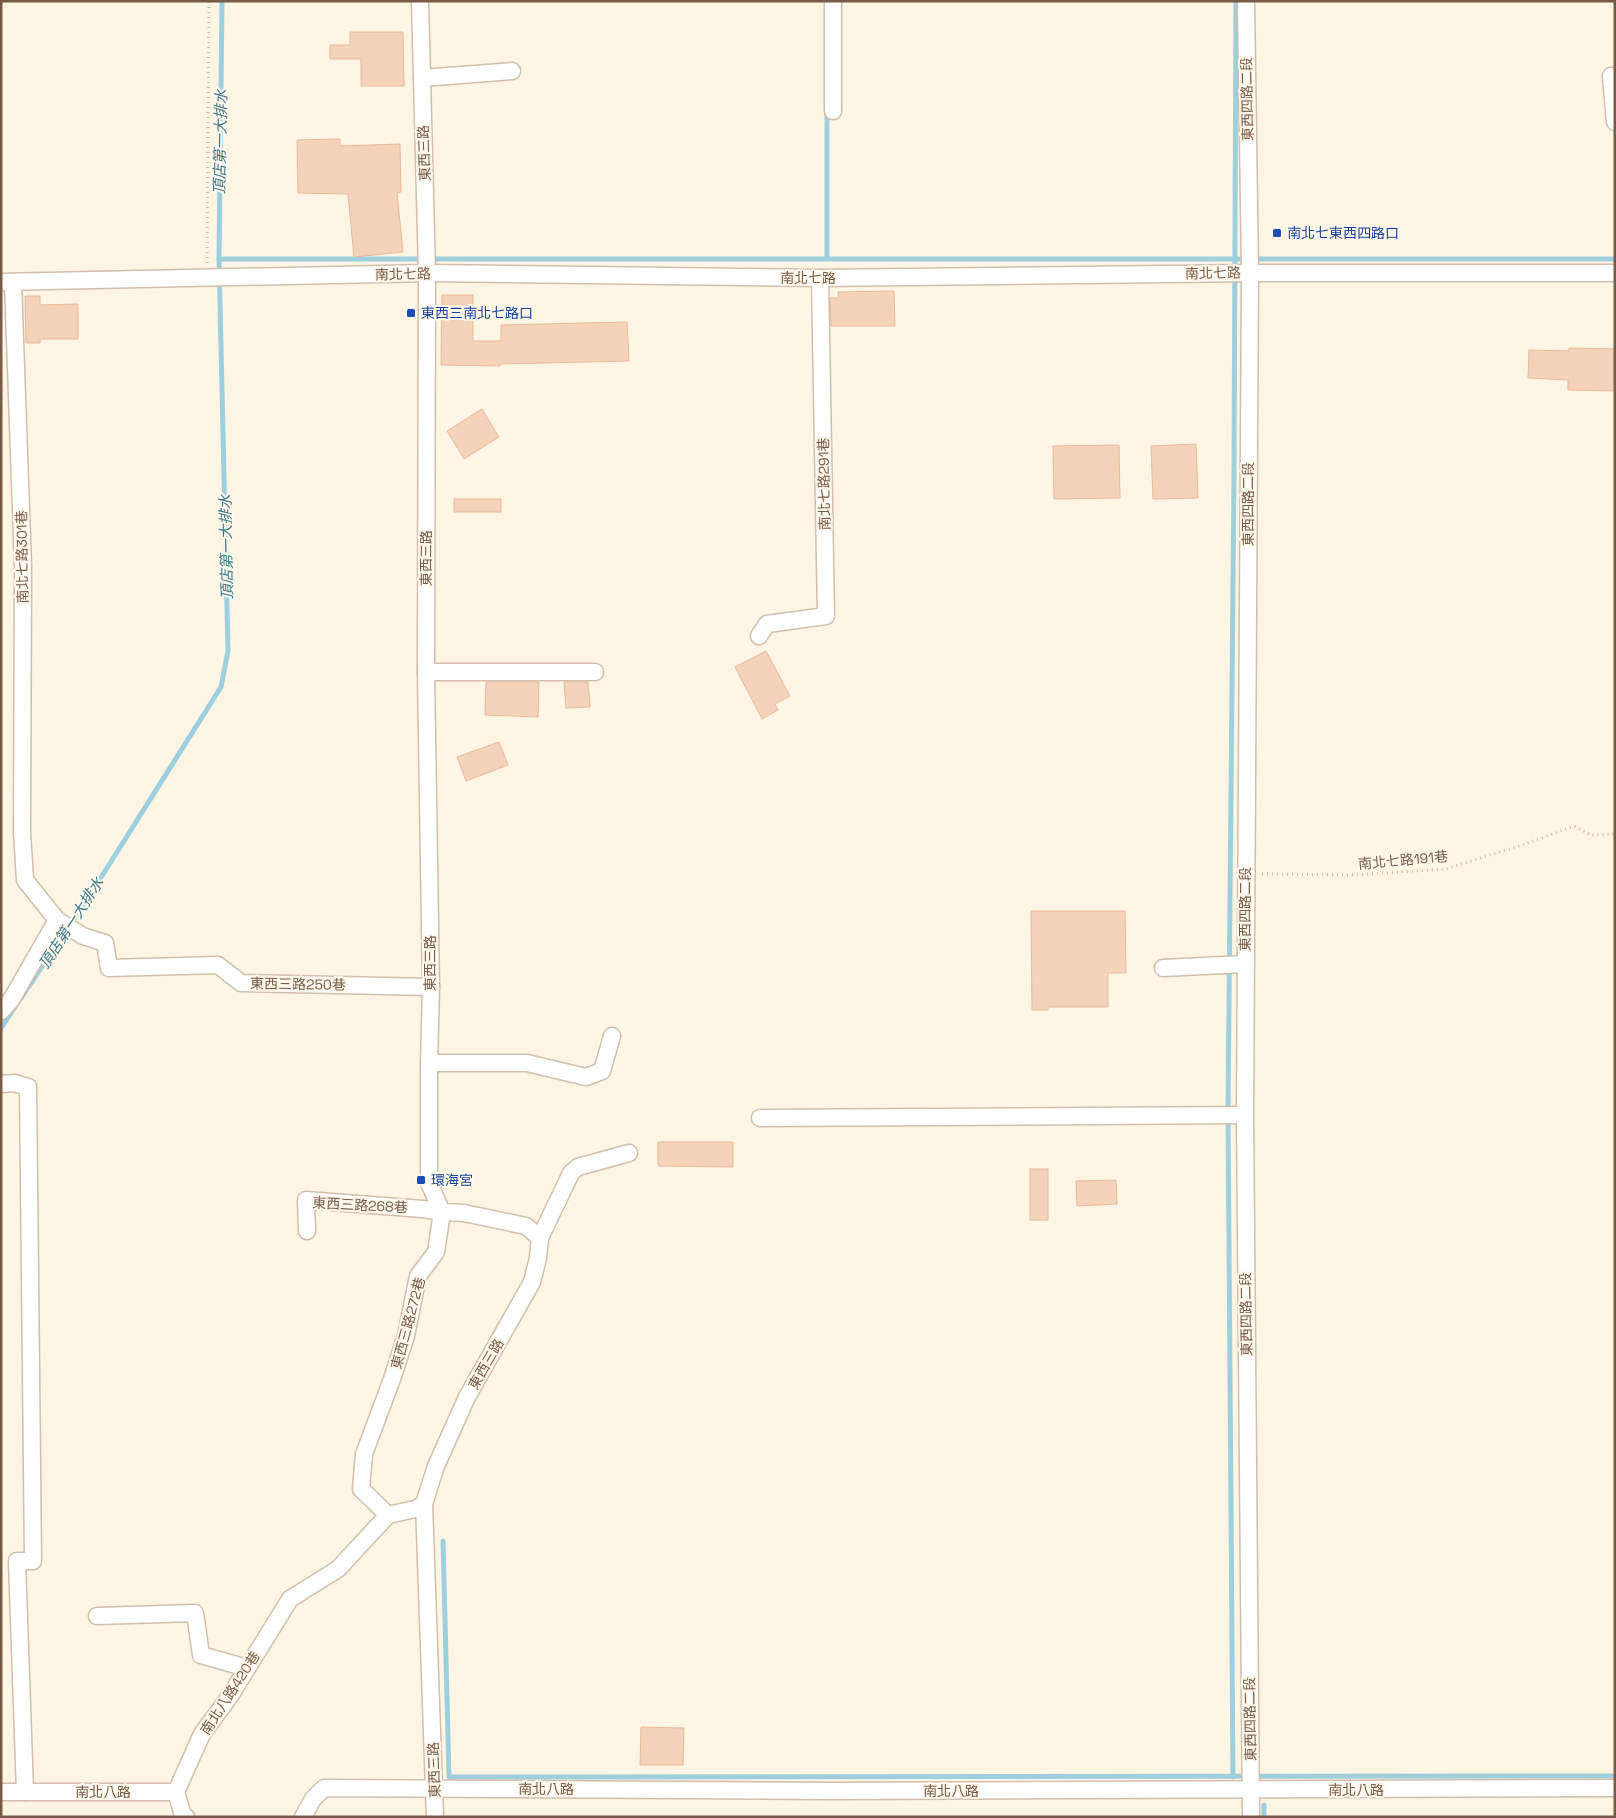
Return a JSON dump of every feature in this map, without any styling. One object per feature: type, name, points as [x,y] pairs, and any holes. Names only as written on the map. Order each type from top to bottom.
[{"type":"street","name":"東西三路","points":[[420,1],[428,273],[426,672],[430,987],[428,1063],[429,1183],[442,1212]]},
{"type":"street","points":[[833,1],[833,111]]},
{"type":"street","name":"東西四路二段","points":[[1246,1],[1250,273],[1245,1115],[1251,1817]]},
{"type":"street","points":[[422,78],[512,71]]},
{"type":"street","points":[[1611,76],[1615,122]]},
{"type":"street","name":"南北七路","points":[[7,282],[428,273],[820,278],[1250,273],[1615,273]]},
{"type":"street","name":"南北七路291巷","points":[[759,636],[767,624],[826,616],[820,278]]},
{"type":"street","name":"南北七路301巷","points":[[7,282],[23,567],[22,832]]},
{"type":"street","points":[[426,672],[595,672]]},
{"type":"street","name":"東西三路250巷","points":[[22,832],[25,880],[57,920],[83,936],[105,944],[109,968],[218,965],[241,983],[430,987]]},
{"type":"street","points":[[1,1011],[11,1000],[57,920]]},
{"type":"street","points":[[1163,968],[1245,964]]},
{"type":"street","points":[[428,1063],[527,1063],[586,1077],[602,1071],[612,1036]]},
{"type":"street","points":[[1,1084],[28,1087],[33,1561],[18,1561],[25,1792]]},
{"type":"street","points":[[760,1118],[1245,1115]]},
{"type":"street","name":"東西三路","points":[[435,1817],[424,1504],[436,1466],[467,1397],[532,1282],[538,1258],[540,1238],[571,1173],[578,1167],[629,1153]]},
{"type":"street","name":"東西三路268巷","points":[[307,1231],[306,1200],[442,1212]]},
{"type":"street","points":[[442,1212],[464,1213],[526,1226],[540,1238]]},
{"type":"street","name":"東西三路272巷","points":[[388,1515],[361,1489],[364,1454],[406,1336],[418,1276],[436,1252],[442,1212]]},
{"type":"street","points":[[388,1515],[415,1509],[424,1504]]},
{"type":"street","name":"南北八路420巷","points":[[176,1792],[202,1734],[230,1696],[290,1598],[338,1569],[388,1515]]},
{"type":"street","points":[[97,1616],[195,1613],[201,1655],[247,1668]]},
{"type":"street","name":"南北八路","points":[[303,1817],[313,1799],[324,1788],[1251,1790],[1615,1788]]},
{"type":"street","name":"南北八路","points":[[1,1792],[176,1792]]},
{"type":"street","points":[[176,1792],[183,1815],[186,1817]]},
{"type":"path","points":[[206,278],[209,1]]},
{"type":"path","name":"南北七路191巷","points":[[1245,874],[1353,875],[1446,869],[1574,826],[1591,835],[1615,834]]},
{"type":"building","points":[[350,32],[403,32],[404,86],[361,86],[361,59],[330,59],[330,45],[350,45]]},
{"type":"building","points":[[340,139],[340,146],[400,144],[401,192],[397,193],[403,252],[354,257],[348,194],[298,193],[297,140]]},
{"type":"building","points":[[894,291],[895,326],[831,326],[830,298],[839,298],[838,292]]},
{"type":"building","points":[[442,295],[473,295],[473,341],[501,341],[501,325],[627,322],[629,361],[500,364],[500,366],[441,365]]},
{"type":"building","points":[[25,296],[40,296],[40,305],[78,304],[78,339],[40,339],[40,343],[26,343]]},
{"type":"building","points":[[1569,348],[1615,349],[1615,391],[1568,390],[1568,380],[1528,378],[1529,350],[1569,351]]},
{"type":"building","points":[[482,409],[499,437],[464,459],[447,431]]},
{"type":"building","points":[[1196,444],[1198,498],[1153,499],[1151,446]]},
{"type":"building","points":[[1119,445],[1120,498],[1054,499],[1053,446]]},
{"type":"building","points":[[454,499],[501,499],[501,512],[454,512]]},
{"type":"building","points":[[766,651],[790,696],[775,704],[778,710],[762,719],[735,667]]},
{"type":"building","points":[[486,682],[539,682],[538,717],[485,715]]},
{"type":"building","points":[[564,682],[588,682],[590,707],[566,708]]},
{"type":"building","points":[[499,742],[508,765],[466,781],[457,757]]},
{"type":"building","points":[[1031,911],[1125,911],[1126,973],[1108,973],[1108,1007],[1048,1007],[1048,1010],[1032,1010]]},
{"type":"building","points":[[658,1142],[733,1142],[733,1167],[658,1166]]},
{"type":"building","points":[[1030,1169],[1048,1169],[1048,1220],[1030,1220]]},
{"type":"building","points":[[1116,1180],[1117,1204],[1077,1206],[1076,1181]]},
{"type":"building","points":[[641,1727],[684,1728],[683,1765],[640,1765]]},
{"type":"waterway","name":"頂店第一大排水","points":[[1,1028],[95,887],[221,687],[228,651],[219,259],[222,1]]},
{"type":"waterway","points":[[1233,1777],[1228,1111],[1236,1]]},
{"type":"waterway","points":[[827,109],[827,258]]},
{"type":"waterway","points":[[219,259],[1615,259]]},
{"type":"waterway","points":[[443,1541],[449,1777],[1615,1776]]},
{"type":"waterway","points":[[1264,1805],[1264,1817]]},
{"type":"place","name":"南北七東西四路口","points":[[1277,233]]},
{"type":"place","name":"東西三南北七路口","points":[[411,313]]},
{"type":"place","name":"環海宮","points":[[421,1180]]}]
